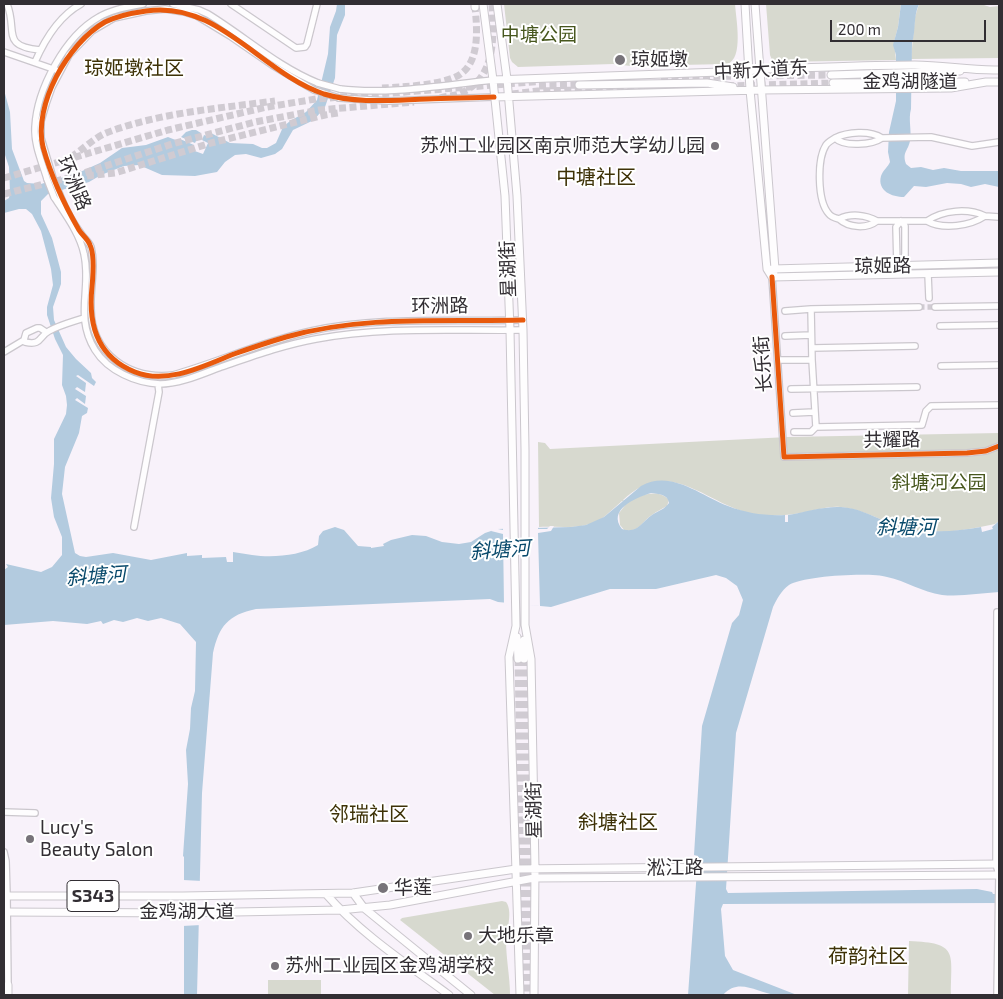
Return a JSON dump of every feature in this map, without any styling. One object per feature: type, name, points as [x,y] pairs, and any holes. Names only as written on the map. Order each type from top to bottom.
[{"type":"main road","name":"星湖街","points":[[483,4],[505,196],[510,321],[515,604],[521,659],[525,605],[523,320],[517,196],[509,97],[494,4]]},
{"type":"main road","name":"长乐街","points":[[745,4],[750,90],[767,269],[772,277]]},
{"type":"main road","name":"长乐街","points":[[755,4],[775,269],[772,277]]},
{"type":"main road","name":"中新大道东","points":[[493,80],[749,72],[759,69],[915,65],[999,70]]},
{"type":"main road","name":"金鸡湖隧道","points":[[832,75],[981,70]]},
{"type":"main road","name":"中新大道东","points":[[494,97],[750,90],[951,88],[986,82],[999,82]]},
{"type":"main road","name":"金鸡湖隧道","points":[[833,83],[986,82]]},
{"type":"main road","points":[[579,85],[706,83],[750,90]]},
{"type":"main road","name":"琼姬路","points":[[767,269],[999,264]]},
{"type":"main road","name":"琼姬路","points":[[772,277],[999,272]]},
{"type":"main road","name":"星湖街","points":[[524,625],[531,659],[535,869],[534,995]]},
{"type":"main road","name":"星湖街","points":[[516,626],[509,657],[520,995]]},
{"type":"main road","name":"淞江路","points":[[353,893],[516,869],[998,864]]},
{"type":"main road","name":"淞江路","points":[[364,908],[534,878],[999,875]]},
{"type":"main road","points":[[353,893],[364,908],[471,995]]},
{"type":"main road","name":"金鸡湖大道","points":[[6,896],[200,896],[353,893]]},
{"type":"main road","points":[[326,894],[364,932],[449,995]]},
{"type":"main road","name":"金鸡湖大道","points":[[6,912],[201,913],[364,908]]},
{"type":"main road","points":[[8,984],[8,995]]},
{"type":"street","points":[[7,4],[13,40],[19,46],[40,50]]},
{"type":"street","points":[[35,62],[44,41],[54,28],[75,7],[82,4]]},
{"type":"street","name":"环洲路","points":[[143,4],[112,11],[97,18],[79,33],[64,50],[46,84],[35,128],[37,149],[57,196],[79,235],[84,253],[86,276],[83,307],[84,318],[88,335],[95,350],[104,361],[119,373],[132,379],[158,384],[196,376],[291,344],[341,335],[391,330],[523,330]]},
{"type":"street","points":[[173,4],[208,14],[305,78],[340,89],[358,92],[493,80]]},
{"type":"street","points":[[232,4],[296,48],[301,49],[307,44],[317,4]]},
{"type":"street","name":"环洲路","points":[[50,179],[42,138],[41,121],[52,87],[69,55],[84,37],[103,23],[114,18],[146,11],[165,9],[184,12],[204,20],[314,90],[339,98],[388,101],[494,97]]},
{"type":"street","points":[[7,53],[60,72]]},
{"type":"street","points":[[877,221],[860,226],[847,224],[832,217],[826,210],[821,189],[820,172],[826,145],[835,138],[854,133],[884,137],[931,137],[972,146],[999,142]]},
{"type":"street","points":[[835,138],[842,142],[856,143],[875,142],[884,137]]},
{"type":"street","points":[[927,221],[940,215],[959,212],[978,212],[985,216],[999,217]]},
{"type":"street","points":[[839,220],[844,217],[858,215],[877,221],[927,221],[940,225],[960,225],[979,220],[985,216]]},
{"type":"street","points":[[901,221],[904,226],[905,266]]},
{"type":"street","points":[[897,266],[896,226],[901,221]]},
{"type":"street","name":"环洲路","points":[[79,235],[90,244],[94,274],[90,309],[93,327],[100,344],[108,355],[119,364],[143,375],[173,375],[289,336],[338,326],[385,322],[523,320]]},
{"type":"street","points":[[928,274],[929,298]]},
{"type":"street","name":"长乐街","points":[[772,277],[784,457]]},
{"type":"street","points":[[935,307],[999,306]]},
{"type":"street","points":[[785,311],[919,307]]},
{"type":"street","points":[[811,309],[816,427]]},
{"type":"street","points":[[24,340],[25,342],[33,343],[42,339],[47,332],[84,318]]},
{"type":"street","points":[[940,326],[999,325]]},
{"type":"street","points":[[4,352],[24,340],[26,333],[37,328],[47,332]]},
{"type":"street","points":[[785,336],[811,335]]},
{"type":"street","points":[[812,348],[915,346]]},
{"type":"street","points":[[778,360],[812,360]]},
{"type":"street","points":[[941,366],[999,365]]},
{"type":"street","points":[[134,527],[159,392],[158,384]]},
{"type":"street","points":[[792,389],[917,387]]},
{"type":"street","points":[[794,432],[813,431],[816,427],[922,425],[926,411],[934,406],[999,406]]},
{"type":"street","points":[[793,413],[814,412]]},
{"type":"street","name":"共耀路","points":[[784,457],[967,453],[986,451],[999,446]]},
{"type":"street","points":[[997,612],[999,875],[997,995]]},
{"type":"street","points":[[4,814],[35,813]]},
{"type":"street","points":[[4,852],[6,860],[8,984]]},
{"type":"green space","name":"中塘公园","points":[[504,4],[735,4],[738,38],[736,55],[727,64],[631,66],[613,64],[518,67],[510,58]]},
{"type":"green space","points":[[766,4],[901,4],[894,42],[896,60],[776,62],[772,60],[770,55]]},
{"type":"green space","points":[[919,4],[981,4],[990,7],[999,6],[999,58],[911,59],[915,17]]},
{"type":"green space","name":"斜塘河公园","points":[[999,433],[999,521],[995,524],[950,531],[928,532],[905,528],[857,510],[840,507],[785,515],[756,514],[738,510],[686,486],[664,481],[652,482],[642,486],[623,500],[627,503],[643,495],[659,494],[669,500],[667,506],[630,531],[625,531],[620,525],[619,513],[626,504],[622,501],[604,517],[589,524],[573,527],[539,527],[538,442],[545,443],[550,449],[788,437]]},
{"type":"green space","points":[[502,901],[506,902],[509,910],[506,940],[510,995],[495,995],[400,920],[402,918]]},
{"type":"green space","points":[[909,941],[937,944],[949,953],[951,960],[951,995],[908,995]]},
{"type":"green space","points":[[268,980],[321,980],[321,995],[268,995]]},
{"type":"water","name":"斜塘河","points":[[337,4],[345,4],[345,15],[337,35],[335,78],[325,107],[314,120],[293,130],[282,149],[275,154],[261,158],[246,154],[235,155],[225,162],[217,172],[195,176],[162,175],[139,165],[124,166],[89,182],[48,194],[41,201],[41,214],[52,238],[61,272],[61,284],[53,307],[54,320],[66,347],[91,373],[92,378],[96,382],[94,386],[78,375],[76,376],[86,383],[85,392],[77,387],[75,389],[86,396],[85,404],[77,398],[75,400],[88,408],[87,413],[82,416],[79,433],[65,467],[62,494],[75,553],[86,557],[113,553],[151,560],[187,553],[187,556],[202,555],[202,558],[226,557],[227,562],[233,562],[233,552],[268,556],[303,552],[318,545],[319,536],[323,531],[335,527],[344,530],[358,546],[371,548],[384,546],[383,544],[391,540],[412,535],[426,536],[442,542],[459,544],[471,542],[485,533],[497,529],[586,525],[604,517],[641,486],[663,481],[675,482],[686,486],[718,502],[742,511],[785,515],[785,522],[788,522],[788,515],[835,507],[853,509],[897,525],[921,530],[945,531],[981,527],[982,532],[993,529],[992,527],[999,521],[999,592],[942,595],[894,579],[866,575],[808,579],[789,585],[781,592],[773,607],[736,733],[726,889],[728,893],[977,889],[999,894],[999,903],[723,904],[721,909],[725,956],[733,970],[797,995],[776,995],[748,988],[735,987],[723,995],[688,995],[698,856],[694,855],[702,726],[732,623],[739,615],[743,600],[737,586],[726,578],[716,575],[656,589],[610,589],[551,607],[498,602],[490,599],[256,609],[238,615],[226,623],[218,636],[213,653],[202,793],[197,995],[184,995],[183,856],[188,784],[186,750],[195,691],[196,642],[180,624],[161,618],[148,621],[137,618],[123,622],[114,620],[103,624],[101,621],[87,624],[53,621],[4,625],[4,570],[8,567],[6,564],[41,572],[52,567],[62,555],[62,537],[54,517],[51,498],[54,439],[66,414],[67,405],[62,385],[63,355],[47,315],[47,307],[53,285],[51,269],[41,231],[32,214],[26,209],[4,213],[4,201],[9,198],[10,192],[9,167],[4,152],[4,90],[10,112],[12,149],[24,181],[27,183],[41,184],[80,172],[100,163],[122,148],[146,145],[168,137],[178,141],[180,139],[194,145],[192,150],[203,154],[208,143],[202,140],[204,135],[207,136],[209,132],[230,143],[253,144],[267,148],[276,143],[283,127],[306,112],[317,100],[328,54],[330,27]],"holes":[[[651,493],[665,496],[669,503],[635,529],[622,529],[618,522],[620,511],[631,502]]]},
{"type":"water","points":[[901,4],[919,4],[912,43],[910,137],[905,154],[906,164],[911,168],[921,167],[933,170],[944,168],[961,171],[999,171],[999,187],[985,184],[971,187],[947,183],[926,187],[914,186],[904,197],[890,194],[881,186],[881,176],[890,162],[888,152],[889,132],[896,101],[896,55],[893,45]]},
{"type":"water","points":[[192,130],[201,133],[195,143],[181,137],[186,132]]},
{"type":"pier","points":[[538,524],[538,529],[547,529],[550,526],[554,526],[551,531],[538,533],[540,606],[504,605],[503,534],[491,531],[493,528],[503,530],[503,526]]},
{"type":"pier","points":[[183,880],[202,881],[201,925],[182,926]]},
{"type":"tunnel","points":[[440,98],[459,94],[471,87],[486,68],[492,44],[492,5]]},
{"type":"tunnel","points":[[382,88],[436,83],[462,73],[468,67],[475,51],[477,33],[475,7]]},
{"type":"tunnel","points":[[661,77],[831,75]]},
{"type":"tunnel","points":[[4,178],[168,130],[267,107],[316,99],[545,81]]},
{"type":"tunnel","points":[[727,86],[833,83]]},
{"type":"tunnel","points":[[539,86],[579,85]]},
{"type":"tunnel","points":[[512,94],[538,91],[709,86]]},
{"type":"tunnel","points":[[71,157],[102,135],[126,126],[189,112],[275,101]]},
{"type":"tunnel","points":[[4,194],[72,177],[172,144],[255,122],[319,110],[414,102]]},
{"type":"tunnel","points":[[87,176],[115,173],[211,143],[338,113]]},
{"type":"tunnel","points":[[919,307],[935,307]]},
{"type":"tunnel","points":[[518,659],[524,995]]},
{"type":"tunnel","points":[[524,659],[530,995]]},
{"type":"cycle path","points":[[494,97],[375,101],[349,99],[324,94],[301,84],[238,40],[195,16],[172,11],[146,11],[125,15],[105,22],[78,44],[66,60],[48,95],[41,130],[43,147],[58,190],[73,220],[92,249],[91,301],[94,326],[98,338],[112,358],[122,366],[135,372],[147,375],[172,375],[198,368],[286,337],[344,325],[404,321],[523,320]]},
{"type":"cycle path","points":[[772,277],[784,457],[967,453],[986,451],[999,446]]},
{"type":"place","name":"琼姬墩","points":[[620,60]]},
{"type":"place","name":"苏州工业园区南京师范大学幼儿园","points":[[715,146]]},
{"type":"place","name":"Lucy's Beauty Salon","points":[[30,839]]},
{"type":"place","name":"华莲","points":[[383,888]]},
{"type":"place","name":"大地乐章","points":[[468,936]]},
{"type":"place","name":"苏州工业园区金鸡湖学校","points":[[275,966]]},
{"type":"district","name":"琼姬墩社区","points":[[134,68]]},
{"type":"district","name":"中塘社区","points":[[596,177]]},
{"type":"district","name":"邻瑞社区","points":[[369,814]]},
{"type":"district","name":"斜塘社区","points":[[618,822]]},
{"type":"district","name":"荷韵社区","points":[[868,956]]}]
